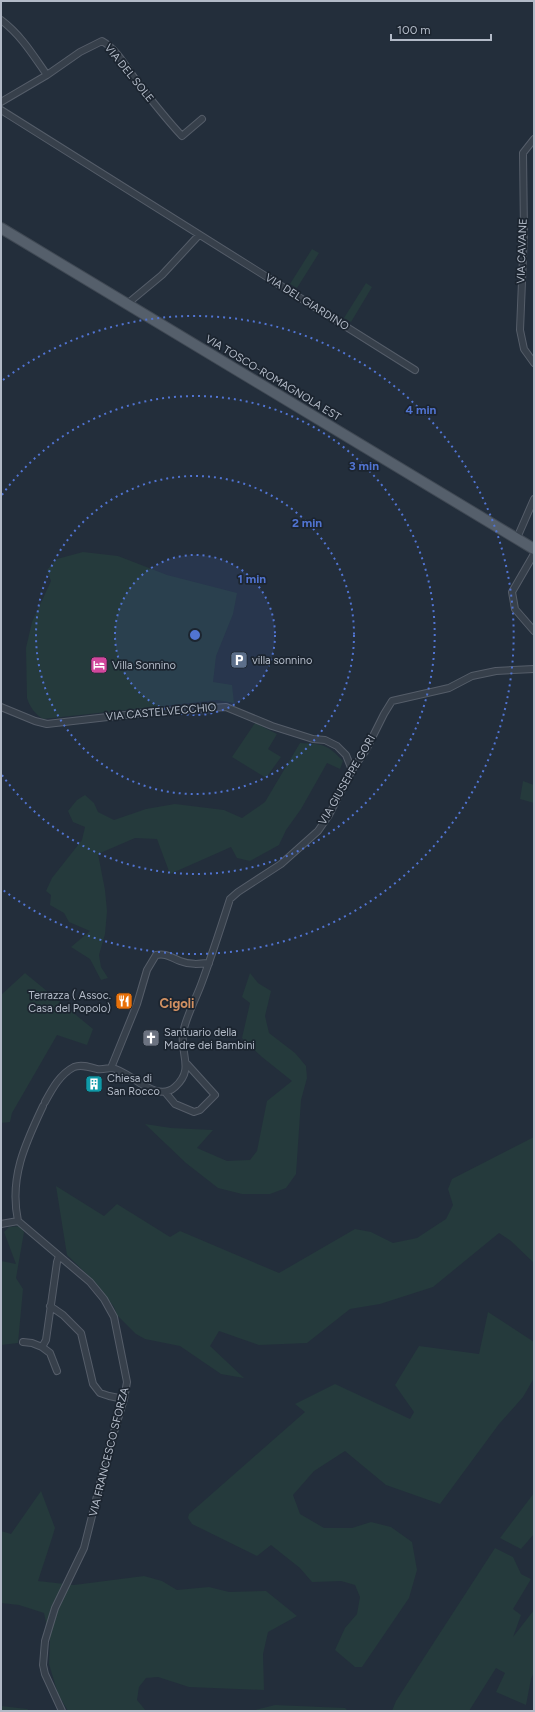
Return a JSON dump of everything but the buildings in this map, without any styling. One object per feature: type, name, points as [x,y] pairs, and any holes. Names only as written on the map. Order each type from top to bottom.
[{"type":"main road","name":"VIA TOSCO-ROMAGNOLA EST","points":[[1,228],[534,549]]},
{"type":"street","points":[[1,20],[13,29],[28,46],[47,75]]},
{"type":"street","name":"VIA DEL SOLE","points":[[1,102],[47,75],[80,52],[102,41],[108,44],[122,60],[142,88],[182,136],[202,120]]},
{"type":"street","name":"VIA DEL GIARDINO","points":[[1,110],[415,370]]},
{"type":"street","name":"VIA CAVANE","points":[[534,139],[523,153],[524,233],[520,330],[524,349],[534,363]]},
{"type":"street","points":[[127,304],[162,275],[199,235]]},
{"type":"street","points":[[517,538],[534,499]]},
{"type":"street","points":[[534,554],[512,592],[515,609],[534,631]]},
{"type":"street","name":"VIA GIUSEPPE GORI","points":[[186,1064],[183,1034],[188,1015],[209,963],[230,899],[238,892],[281,864],[318,831],[329,815],[352,770],[366,750],[392,701],[449,688],[472,676],[496,671],[534,669]]},
{"type":"street","name":"VIA CASTELVECCHIO","points":[[1,707],[35,722],[47,724],[151,712],[226,707],[312,739],[325,740],[337,746],[346,755],[352,770]]},
{"type":"street","points":[[111,1068],[137,1004],[152,961],[156,955],[164,954],[181,961],[196,964],[209,963]]},
{"type":"street","points":[[165,1092],[175,1104],[194,1112],[200,1110],[215,1095],[186,1064]]},
{"type":"street","points":[[1,1224],[18,1221],[15,1206],[17,1171],[25,1146],[38,1115],[59,1080],[73,1068],[79,1066],[100,1070],[111,1068],[156,1091],[165,1092],[174,1088],[182,1080],[186,1064]]},
{"type":"street","name":"VIA FRANCESCO SFORZA","points":[[18,1221],[90,1282],[104,1299],[114,1317],[126,1376],[124,1399],[108,1452],[84,1548],[55,1608],[45,1641],[43,1665],[45,1674],[62,1711]]},
{"type":"street","points":[[42,1347],[46,1340],[50,1306],[59,1256]]},
{"type":"street","points":[[50,1306],[63,1315],[80,1333],[93,1384],[100,1393],[124,1399]]},
{"type":"street","points":[[23,1342],[42,1347],[50,1353],[57,1371]]},
{"type":"green space","points":[[312,249],[319,253],[297,288],[290,284]]},
{"type":"green space","points":[[366,283],[372,287],[351,322],[344,318]]},
{"type":"green space","points":[[83,552],[118,556],[167,575],[237,593],[233,614],[216,656],[213,682],[232,685],[234,703],[217,700],[43,719],[35,712],[27,698],[26,648],[32,622],[51,581],[47,570],[57,559]]},
{"type":"green space","points":[[255,723],[277,734],[268,749],[281,757],[266,778],[232,757]]},
{"type":"green space","points":[[300,743],[324,746],[333,751],[343,761],[340,769],[327,763],[301,809],[286,830],[279,845],[250,861],[237,858],[231,847],[170,874],[157,839],[135,838],[98,854],[105,890],[107,911],[105,934],[99,955],[101,967],[108,978],[101,980],[90,959],[71,947],[90,931],[69,922],[64,913],[50,905],[51,895],[46,891],[52,878],[82,840],[85,827],[73,822],[68,811],[77,800],[85,795],[94,803],[98,812],[114,820],[146,809],[175,804],[224,810],[242,818],[265,802]]},
{"type":"green space","points":[[523,781],[534,785],[534,803],[520,799]]},
{"type":"green space","points":[[25,973],[93,1029],[87,1045],[57,1035],[12,1113],[10,1122],[1,1123],[1,995]]},
{"type":"green space","points":[[250,973],[258,983],[271,991],[265,1016],[269,1033],[295,1053],[306,1066],[307,1078],[301,1100],[296,1174],[286,1188],[270,1194],[242,1194],[218,1188],[186,1163],[145,1124],[171,1128],[213,1130],[197,1148],[227,1161],[250,1160],[257,1151],[267,1101],[292,1081],[262,1057],[242,1038],[250,1003],[242,997]]},
{"type":"green space","points":[[534,1137],[534,1263],[511,1241],[499,1233],[433,1287],[380,1304],[350,1309],[307,1343],[259,1345],[219,1331],[210,1346],[244,1378],[221,1374],[180,1346],[145,1339],[136,1334],[117,1315],[114,1307],[95,1282],[67,1255],[56,1186],[104,1216],[117,1204],[170,1237],[180,1231],[279,1273],[355,1229],[371,1232],[393,1243],[417,1238],[446,1219],[453,1205],[448,1189],[452,1179]]},
{"type":"green space","points":[[20,1226],[24,1232],[16,1278],[23,1289],[18,1343],[1,1345],[1,1261],[16,1264],[4,1232],[9,1227]]},
{"type":"green space","points":[[488,1312],[534,1342],[534,1378],[523,1397],[499,1424],[440,1504],[386,1485],[345,1451],[314,1471],[293,1495],[300,1514],[324,1528],[352,1528],[371,1522],[391,1527],[412,1542],[417,1570],[409,1598],[362,1667],[355,1667],[335,1650],[345,1628],[357,1614],[360,1597],[355,1585],[341,1581],[312,1582],[300,1568],[271,1545],[257,1556],[192,1524],[188,1518],[189,1514],[305,1412],[295,1404],[335,1384],[410,1419],[414,1412],[395,1385],[419,1346],[479,1354]]},
{"type":"green space","points":[[41,1491],[55,1528],[38,1581],[74,1585],[144,1576],[162,1581],[177,1590],[209,1587],[229,1592],[266,1591],[297,1616],[268,1632],[263,1654],[264,1690],[189,1687],[158,1677],[146,1678],[139,1687],[137,1700],[146,1711],[68,1711],[58,1694],[49,1664],[50,1641],[44,1613],[19,1605],[1,1603],[1,1531],[11,1534]]},
{"type":"green space","points":[[534,1493],[534,1534],[521,1549],[500,1538]]},
{"type":"green space","points":[[495,1548],[513,1557],[521,1574],[531,1579],[513,1609],[521,1615],[513,1637],[534,1610],[534,1672],[531,1679],[526,1705],[496,1692],[505,1673],[496,1668],[469,1711],[392,1711],[396,1701]]},
{"type":"green space","points":[[275,1705],[345,1708],[348,1711],[251,1711]]},
{"type":"green space","points":[[1,1706],[27,1709],[30,1711],[1,1711]]},
{"type":"place","name":"villa sonnino","points":[[239,660]]},
{"type":"place","name":"Villa Sonnino","points":[[99,665]]},
{"type":"place","name":"Terrazza ( Assoc. Casa del Popolo)","points":[[124,1001]]},
{"type":"place","name":"Santuario della Madre dei Bambini","points":[[151,1038]]},
{"type":"place","name":"Chiesa di San Rocco","points":[[94,1084]]},
{"type":"district","name":"Cigoli","points":[[177,1003]]}]
